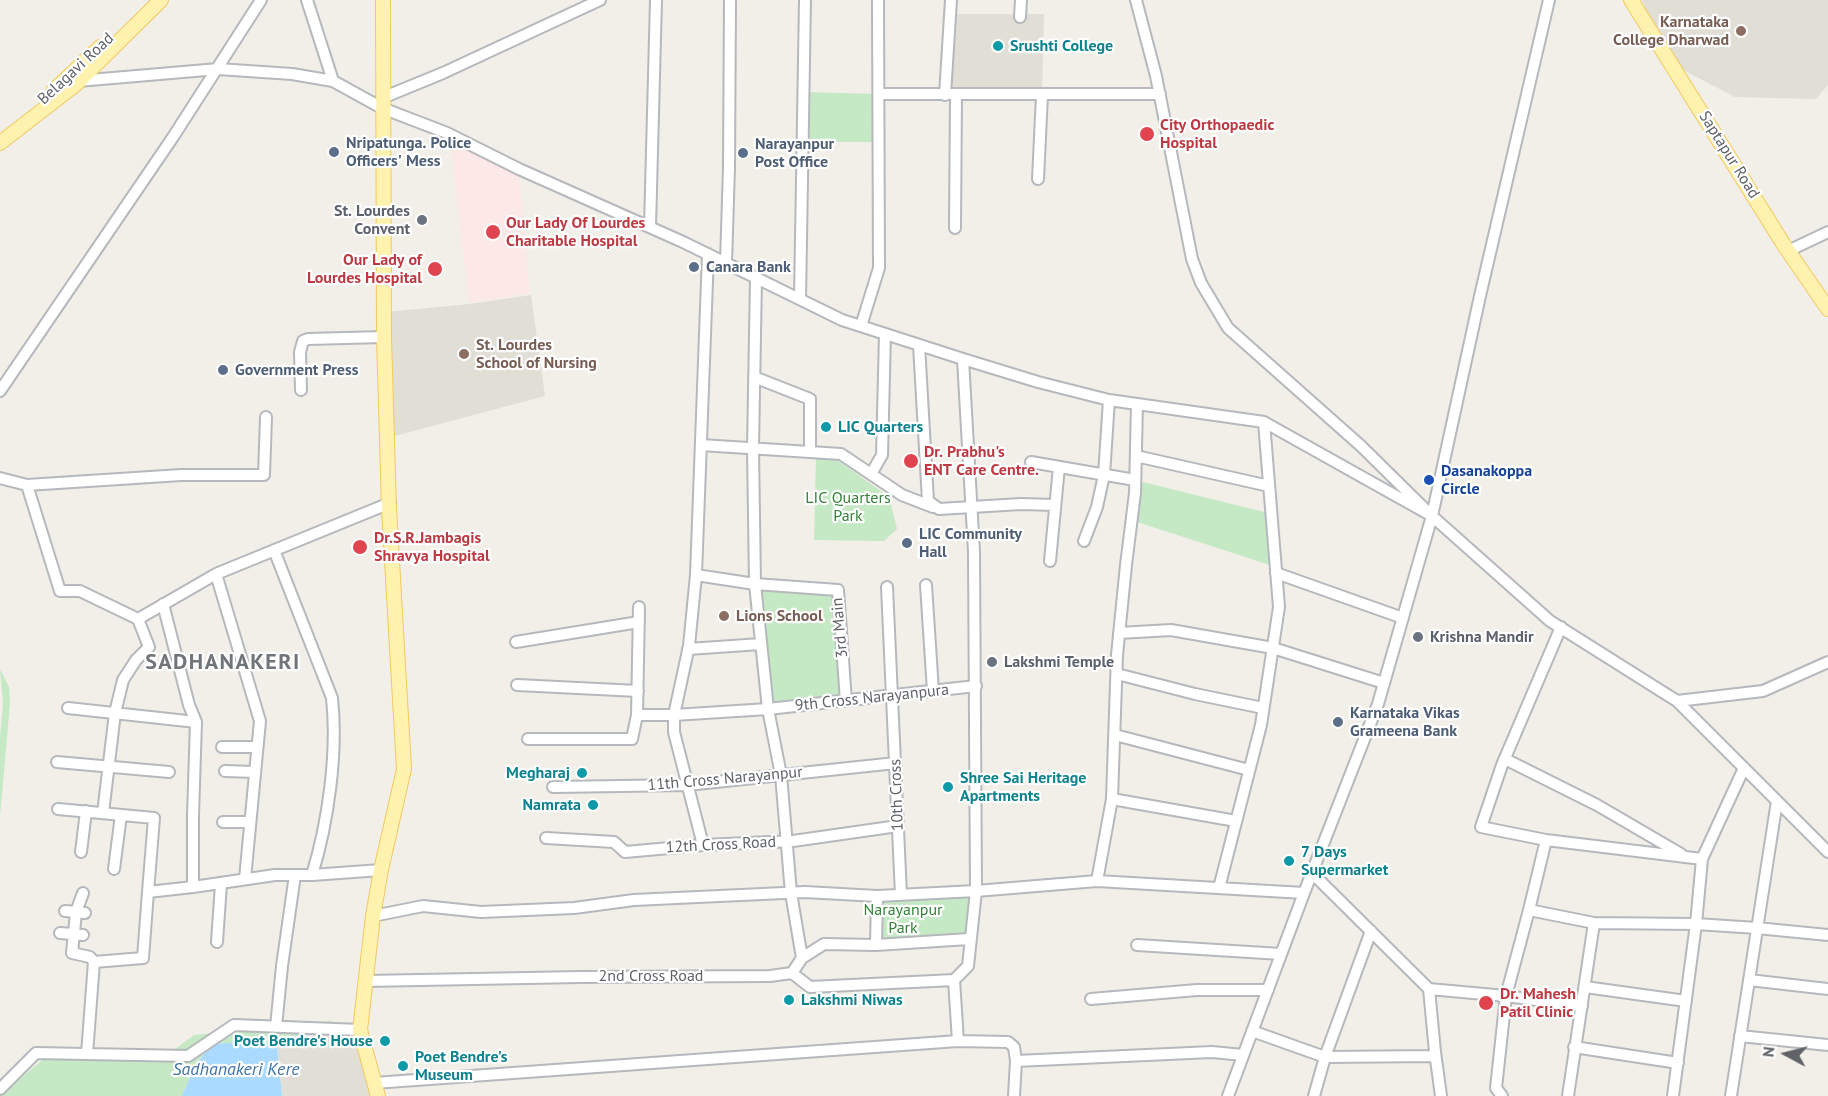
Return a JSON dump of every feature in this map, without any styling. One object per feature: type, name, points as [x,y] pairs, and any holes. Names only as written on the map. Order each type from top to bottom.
[{"type":"main road","name":"Belagavi Road","points":[[0,133],[37,106],[149,0]]},
{"type":"main road","points":[[0,144],[78,81],[161,0]]},
{"type":"main road","points":[[376,1089],[360,1030],[372,916],[404,769],[384,337],[383,0]]},
{"type":"main road","name":"Saptapur Road","points":[[1631,0],[1788,251],[1828,309]]},
{"type":"street","points":[[0,391],[218,69],[261,0]]},
{"type":"street","points":[[307,0],[333,81]]},
{"type":"street","points":[[382,103],[600,0]]},
{"type":"street","points":[[650,227],[656,0]]},
{"type":"street","points":[[726,263],[730,0]]},
{"type":"street","points":[[800,299],[805,0]]},
{"type":"street","points":[[861,326],[879,268],[878,0]]},
{"type":"street","points":[[951,0],[955,228]]},
{"type":"street","points":[[1020,17],[1021,0]]},
{"type":"street","points":[[1136,0],[1160,94],[1192,259],[1201,283],[1228,328],[1361,446],[1432,516],[1550,621],[1677,701],[1827,851]]},
{"type":"street","points":[[1228,1096],[1378,704],[1432,516],[1480,296],[1549,0]]},
{"type":"street","points":[[78,81],[218,69],[292,74],[333,81],[536,177],[708,254],[842,320],[1038,382],[1109,400],[1264,422],[1432,516]]},
{"type":"street","points":[[879,94],[1160,94]]},
{"type":"street","points":[[1038,178],[1042,95]]},
{"type":"street","points":[[1788,251],[1828,232]]},
{"type":"street","points":[[703,845],[675,732],[674,715],[688,649],[696,575],[708,254]]},
{"type":"street","points":[[756,278],[753,448],[754,584],[768,710],[781,775],[792,893],[802,958]]},
{"type":"street","points":[[871,474],[882,455],[885,334]]},
{"type":"street","points":[[301,390],[300,352],[303,341],[384,337]]},
{"type":"street","points":[[919,345],[925,485],[928,501],[939,509]]},
{"type":"street","points":[[963,359],[972,507],[976,686],[976,891],[969,939],[968,966],[954,980],[810,987],[792,973],[802,958],[824,944],[876,945],[969,939]]},
{"type":"street","points":[[754,376],[810,399],[810,452]]},
{"type":"street","points":[[1083,541],[1097,507],[1104,474],[1109,400]]},
{"type":"street","points":[[1097,881],[1112,799],[1119,633],[1135,480],[1137,404]]},
{"type":"street","points":[[0,477],[27,485],[181,475],[264,475],[266,417]]},
{"type":"street","points":[[1219,888],[1263,708],[1279,607],[1264,422]]},
{"type":"street","points":[[701,445],[841,454],[902,495],[939,509],[1055,505]]},
{"type":"street","points":[[1136,456],[1269,486]]},
{"type":"street","points":[[1031,462],[1135,480]]},
{"type":"street","points":[[1050,561],[1059,467]]},
{"type":"street","points":[[27,485],[60,591],[80,591],[138,619],[149,647],[136,660],[123,680],[115,713],[103,813]]},
{"type":"street","points":[[138,619],[216,574],[390,503]]},
{"type":"street","points":[[274,550],[332,698],[332,765],[320,849],[312,875]]},
{"type":"street","points":[[1276,573],[1403,618]]},
{"type":"street","points":[[216,574],[260,721],[245,879]]},
{"type":"street","points":[[696,575],[754,584]]},
{"type":"street","name":"3rd Main","points":[[754,584],[838,590],[846,701]]},
{"type":"street","points":[[926,585],[933,691]]},
{"type":"street","name":"10th Cross","points":[[887,587],[901,895]]},
{"type":"street","points":[[163,604],[189,705],[196,722],[193,887]]},
{"type":"street","points":[[528,740],[632,739],[637,714],[639,607]]},
{"type":"street","points":[[516,642],[639,622]]},
{"type":"street","points":[[1562,627],[1505,759],[1481,827],[1546,840],[1702,859]]},
{"type":"street","points":[[1119,633],[1171,630],[1273,648],[1384,683]]},
{"type":"street","points":[[688,649],[761,644]]},
{"type":"street","points":[[1677,701],[1763,691],[1828,662]]},
{"type":"street","points":[[1117,674],[1263,708]]},
{"type":"street","points":[[518,685],[638,691]]},
{"type":"street","name":"9th Cross Narayanpura","points":[[637,714],[674,715],[768,710],[976,686]]},
{"type":"street","points":[[68,708],[196,722]]},
{"type":"street","points":[[1115,735],[1249,770]]},
{"type":"street","points":[[222,747],[257,747]]},
{"type":"street","points":[[1505,759],[1597,805],[1685,857]]},
{"type":"street","points":[[57,762],[169,772]]},
{"type":"street","name":"11th Cross Narayanpur","points":[[553,787],[687,785],[896,763]]},
{"type":"street","points":[[1673,1096],[1696,924],[1702,859],[1744,768]]},
{"type":"street","points":[[225,771],[255,772]]},
{"type":"street","points":[[1112,799],[1236,821]]},
{"type":"street","points":[[1731,1096],[1777,801]]},
{"type":"street","points":[[58,809],[154,818],[143,958],[94,962]]},
{"type":"street","points":[[81,852],[86,811]]},
{"type":"street","points":[[114,869],[121,814]]},
{"type":"street","points":[[223,822],[250,822]]},
{"type":"street","name":"12th Cross Road","points":[[546,838],[614,842],[626,852],[788,841],[898,826]]},
{"type":"street","points":[[1502,1096],[1496,1088],[1506,996],[1546,840]]},
{"type":"street","points":[[148,892],[275,875],[381,870]]},
{"type":"street","points":[[1312,873],[1429,989],[1582,1006]]},
{"type":"street","points":[[276,1027],[295,875]]},
{"type":"street","points":[[372,916],[423,906],[481,912],[574,908],[634,900],[792,893],[877,896],[1097,881],[1304,893]]},
{"type":"street","points":[[217,942],[221,884]]},
{"type":"street","points":[[83,893],[76,912],[78,935],[72,953],[90,957],[94,962],[87,1054]]},
{"type":"street","points":[[876,945],[877,896]]},
{"type":"street","points":[[1529,909],[1594,923],[1696,924],[1828,935]]},
{"type":"street","points":[[1568,1096],[1594,923]]},
{"type":"street","points":[[1314,1096],[1325,1057],[1371,931]]},
{"type":"street","points":[[60,933],[78,935]]},
{"type":"street","points":[[1137,945],[1281,954]]},
{"type":"street","name":"2nd Cross Road","points":[[366,981],[770,976],[792,973]]},
{"type":"street","points":[[954,980],[958,1041]]},
{"type":"street","points":[[1749,980],[1828,989]]},
{"type":"street","points":[[1585,987],[1686,1001]]},
{"type":"street","points":[[1429,989],[1441,1096]]},
{"type":"street","points":[[1091,999],[1197,990],[1268,990]]},
{"type":"street","points":[[0,1089],[36,1053],[188,1056],[234,1025],[360,1030]]},
{"type":"street","points":[[1252,1031],[1325,1057],[1435,1056]]},
{"type":"street","points":[[1740,1036],[1828,1045]]},
{"type":"street","points":[[376,1089],[958,1041],[1008,1042],[1014,1047],[1016,1061],[1014,1096]]},
{"type":"street","points":[[1574,1047],[1678,1063]]},
{"type":"street","points":[[1016,1061],[1212,1052],[1243,1055]]},
{"type":"shaded area","name":"Karnataka College Dharwad","points":[[1642,0],[1828,0],[1828,85],[1816,99],[1735,97],[1666,61]]},
{"type":"shaded area","points":[[950,14],[1044,14],[1042,95],[945,95]]},
{"type":"shaded area","name":"Our Lady Of Lourdes Charitable Hospital","points":[[450,138],[519,171],[530,293],[469,303]]},
{"type":"shaded area","name":"St. Lourdes School of Nursing","points":[[531,295],[545,396],[391,437],[387,312]]},
{"type":"shaded area","points":[[331,1029],[360,1030],[378,1096],[282,1096],[277,1045]]},
{"type":"green space","points":[[803,92],[879,94],[879,142],[802,142]]},
{"type":"green space","name":"LIC Quarters Park","points":[[816,459],[836,459],[889,497],[897,529],[884,541],[814,540]]},
{"type":"green space","points":[[1139,481],[1268,513],[1270,565],[1134,521]]},
{"type":"green space","points":[[758,589],[834,594],[841,696],[772,702]]},
{"type":"green space","points":[[0,669],[9,687],[10,703],[0,816],[0,738],[3,703]]},
{"type":"green space","name":"Narayanpur Park","points":[[976,891],[969,939],[876,945],[877,896]]},
{"type":"green space","points":[[331,1021],[331,1029],[277,1045],[254,1042],[210,1044],[193,1071],[182,1096],[0,1096],[53,1051],[167,1055],[194,1035]]},
{"type":"water","name":"Sadhanakeri Kere","points":[[254,1042],[277,1045],[282,1096],[182,1096],[193,1071],[210,1044]]},
{"type":"place","name":"Karnataka College Dharwad","points":[[1741,31]]},
{"type":"place","name":"Srushti College","points":[[998,46]]},
{"type":"place","name":"City Orthopaedic Hospital","points":[[1147,134]]},
{"type":"place","name":"Nripatunga. Police Officers' Mess","points":[[334,152]]},
{"type":"place","name":"Narayanpur Post Office","points":[[743,153]]},
{"type":"place","name":"St. Lourdes Convent","points":[[422,220]]},
{"type":"place","name":"Our Lady Of Lourdes Charitable Hospital","points":[[493,232]]},
{"type":"place","name":"Canara Bank","points":[[694,267]]},
{"type":"place","name":"Our Lady of Lourdes Hospital","points":[[435,269]]},
{"type":"place","name":"St. Lourdes School of Nursing","points":[[464,354]]},
{"type":"place","name":"Government Press","points":[[223,370]]},
{"type":"place","name":"LIC Quarters","points":[[826,427]]},
{"type":"place","name":"Dr. Prabhu's ENT Care Centre.","points":[[911,461]]},
{"type":"place","name":"Dasanakoppa Circle","points":[[1429,480]]},
{"type":"place","name":"LIC Community Hall","points":[[907,543]]},
{"type":"place","name":"Dr.S.R.Jambagis Shravya Hospital","points":[[360,547]]},
{"type":"place","name":"Lions School","points":[[724,616]]},
{"type":"place","name":"Krishna Mandir","points":[[1418,637]]},
{"type":"place","name":"Lakshmi Temple","points":[[992,662]]},
{"type":"place","name":"Karnataka Vikas Grameena Bank","points":[[1338,722]]},
{"type":"place","name":"Megharaj","points":[[582,773]]},
{"type":"place","name":"Shree Sai Heritage Apartments","points":[[948,787]]},
{"type":"place","name":"Namrata","points":[[593,805]]},
{"type":"place","name":"7 Days Supermarket","points":[[1289,861]]},
{"type":"place","name":"Lakshmi Niwas","points":[[789,1000]]},
{"type":"place","name":"Dr. Mahesh Patil Clinic","points":[[1486,1003]]},
{"type":"place","name":"Poet Bendre's House","points":[[385,1041]]},
{"type":"place","name":"Poet Bendre's Museum","points":[[403,1066]]},
{"type":"district","name":"SADHANAKERI","points":[[223,663]]}]
